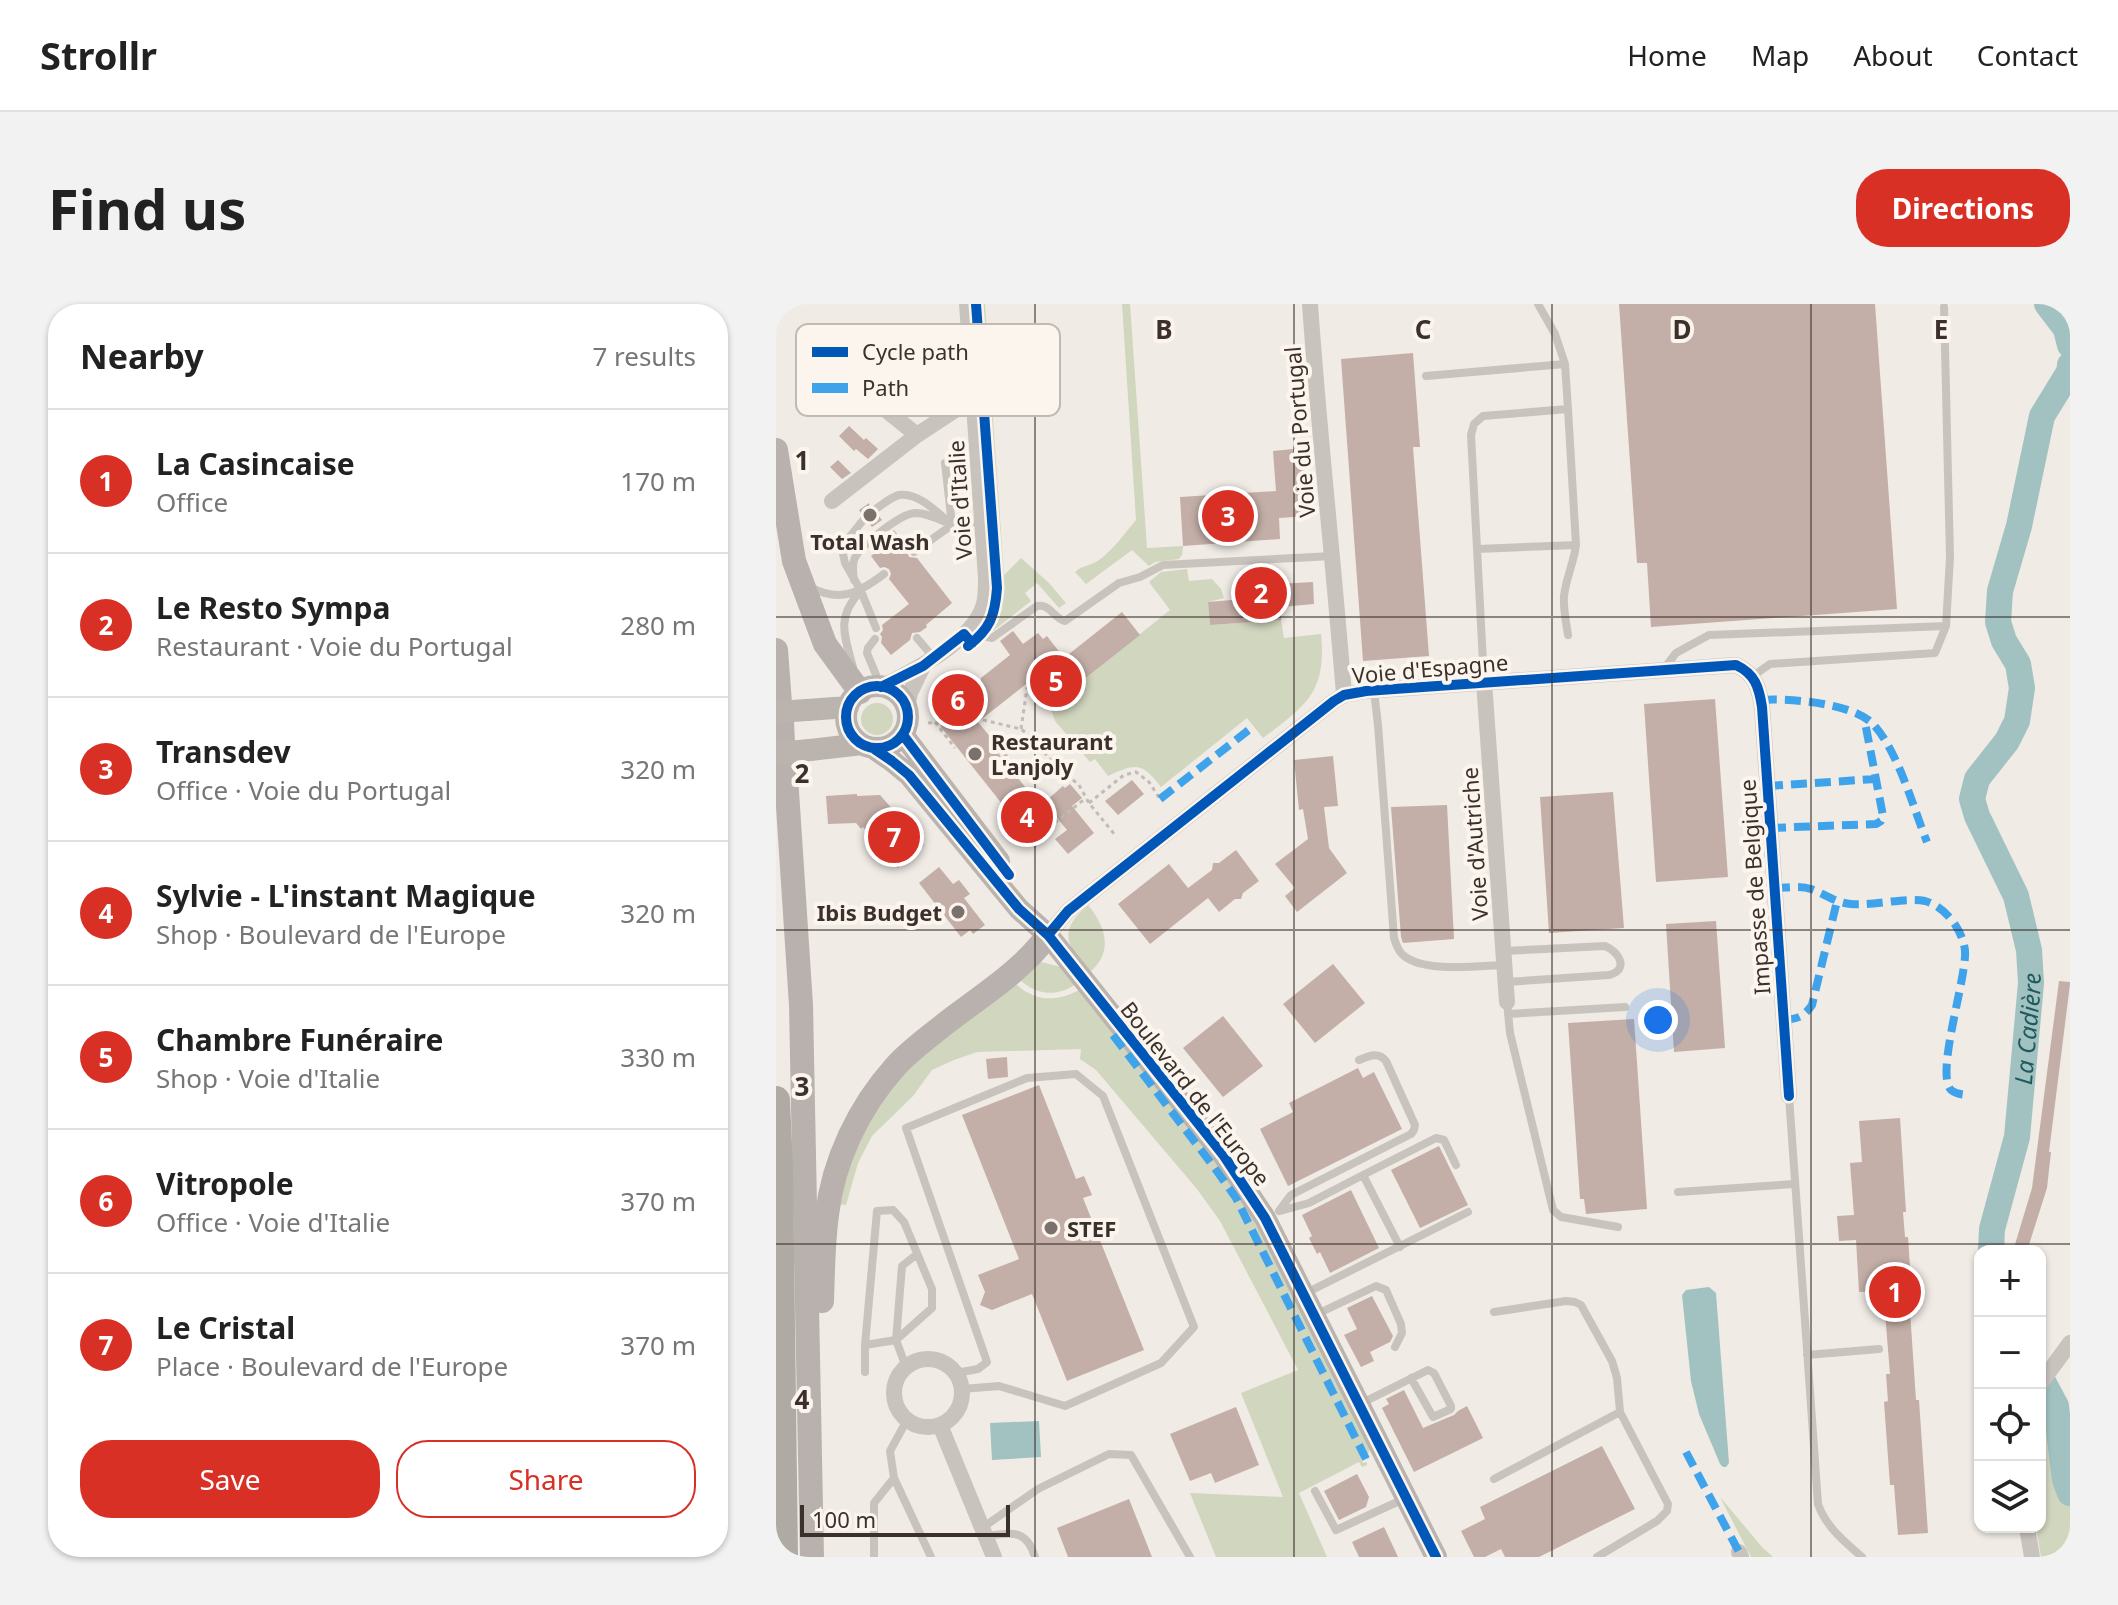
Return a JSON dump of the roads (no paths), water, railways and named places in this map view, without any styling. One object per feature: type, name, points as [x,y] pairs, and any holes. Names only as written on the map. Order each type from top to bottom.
[{"type":"highway","points":[[776,1100],[784,1557]]},
{"type":"main road","points":[[776,450],[794,561],[825,644],[863,695]]},
{"type":"main road","points":[[776,650],[801,1005],[813,1550]]},
{"type":"main road","points":[[813,1550],[824,1251],[827,1213],[838,1164],[854,1127],[875,1092],[896,1066],[1025,961],[1048,935]]},
{"type":"street","name":"Voie d'Italie","points":[[967,304],[968,324]]},
{"type":"street","name":"Voie du Portugal","points":[[1310,304],[1344,695]]},
{"type":"street","points":[[893,416],[917,435]]},
{"type":"street","points":[[832,501],[946,416]]},
{"type":"street","name":"Voie d'Italie","points":[[974,623],[984,604],[986,592],[975,416]]},
{"type":"street","points":[[928,662],[910,693],[907,727],[903,735],[889,746],[810,750],[780,732],[807,710],[863,695],[928,662],[974,623]]},
{"type":"street","name":"Voie d'Espagne","points":[[1048,935],[1068,911],[1344,695],[1729,664],[1753,676]]},
{"type":"street","name":"Impasse de Belgique","points":[[1753,676],[1762,707],[1789,1096]]},
{"type":"street","name":"Voie d'Autriche","points":[[1484,682],[1507,1008]]},
{"type":"street","points":[[863,695],[897,694],[907,708]]},
{"type":"street","points":[[863,695],[847,718],[848,729],[854,738],[867,746]]},
{"type":"street","points":[[903,735],[1031,905],[1048,935]]},
{"type":"street","name":"Boulevard de l'Europe","points":[[867,746],[909,775],[1019,909],[1048,935],[1272,1215],[1303,1294],[1436,1557]]},
{"type":"street","points":[[2046,1375],[2070,1343]]},
{"type":"street","points":[[937,1360],[948,1365],[959,1381],[962,1400],[957,1411],[940,1425],[917,1425],[899,1411],[894,1394],[898,1376],[916,1361],[937,1360]]},
{"type":"street","points":[[940,1425],[994,1557]]},
{"type":"street","points":[[2029,1533],[2032,1557]]},
{"type":"lane","points":[[1538,304],[1555,334],[1565,364],[1576,545],[1564,598],[1568,635]]},
{"type":"lane","points":[[1753,676],[1770,664],[1935,653],[1946,626],[1950,557],[1944,307]]},
{"type":"lane","points":[[1426,376],[1565,364]]},
{"type":"lane","points":[[1484,682],[1471,435],[1474,424],[1483,416],[1568,409]]},
{"type":"lane","points":[[945,463],[952,525]]},
{"type":"lane","points":[[876,509],[894,496],[903,494],[933,508],[952,525]]},
{"type":"lane","points":[[854,580],[854,558],[861,548],[905,516],[914,513],[932,516],[952,525]]},
{"type":"lane","points":[[864,519],[844,544],[843,554],[876,628]]},
{"type":"lane","points":[[914,552],[952,525],[982,521]]},
{"type":"lane","points":[[1477,549],[1576,545]]},
{"type":"lane","points":[[974,623],[984,636],[992,638],[1037,606],[1044,605],[1065,621],[1119,583],[1163,565],[1333,556]]},
{"type":"lane","points":[[863,695],[843,625],[846,610],[861,591],[884,574]]},
{"type":"lane","points":[[802,583],[832,594],[848,595],[861,591]]},
{"type":"lane","points":[[1663,670],[1676,653],[1709,635],[1946,626]]},
{"type":"lane","points":[[917,638],[928,662]]},
{"type":"lane","points":[[863,695],[868,648],[875,639]]},
{"type":"lane","points":[[1374,691],[1394,938],[1404,956],[1428,966],[1504,966],[1609,975],[1614,974],[1620,964],[1615,951],[1605,946],[1504,966]]},
{"type":"lane","points":[[1618,1227],[1561,1217],[1553,1210],[1510,1033],[1507,1008],[1625,1007]]},
{"type":"lane","points":[[1272,1215],[1291,1195],[1414,1130],[1415,1125],[1382,1056],[1373,1055],[1359,1060]]},
{"type":"lane","points":[[1076,1074],[1103,1096],[1194,1327],[1161,1363],[1065,1406],[999,1386],[959,1381],[987,1362],[906,1128],[1027,1078],[1076,1074]]},
{"type":"lane","points":[[1789,1096],[1818,1504],[1833,1531],[1862,1557]]},
{"type":"lane","points":[[1272,1215],[1309,1203],[1436,1138],[1444,1140],[1456,1165]]},
{"type":"lane","points":[[1363,1175],[1400,1247]]},
{"type":"lane","points":[[1678,1192],[1794,1184]]},
{"type":"lane","points":[[865,1345],[896,1340],[932,1308],[932,1289],[904,1222],[893,1210],[877,1211],[865,1345],[865,1372]]},
{"type":"lane","points":[[1303,1294],[1468,1212]]},
{"type":"lane","points":[[906,1367],[896,1340],[902,1266],[917,1254]]},
{"type":"lane","points":[[1314,1315],[1376,1286],[1381,1287],[1386,1290],[1401,1324],[1402,1333],[1395,1347]]},
{"type":"lane","points":[[1494,1312],[1575,1302],[1581,1305],[1612,1361],[1620,1412],[1668,1504],[1667,1511],[1657,1521],[1597,1557]]},
{"type":"lane","points":[[1807,1355],[1879,1349]]},
{"type":"lane","points":[[1359,1404],[1411,1378],[1431,1370],[1451,1409],[1433,1417],[1411,1378]]},
{"type":"lane","points":[[1494,1479],[1620,1412]]},
{"type":"lane","points":[[907,1420],[890,1451],[894,1478],[931,1557]]},
{"type":"lane","points":[[984,1532],[1038,1489],[1109,1454],[1131,1455],[1190,1557]]},
{"type":"lane","points":[[874,1557],[874,1503],[894,1478]]},
{"type":"lane","points":[[1315,1491],[1336,1530],[1406,1498]]},
{"type":"lane","points":[[984,1532],[1016,1533],[1031,1544],[1035,1557]]},
{"type":"water","points":[[1709,1287],[1716,1293],[1729,1463],[1726,1467],[1720,1464],[1699,1414],[1691,1381],[1682,1295],[1686,1290]]},
{"type":"water","points":[[1039,1421],[1041,1457],[992,1460],[990,1423]]},
{"type":"waterway","name":"La Cadière","points":[[2047,304],[2066,329],[2070,345]]},
{"type":"waterway","name":"La Cadière","points":[[1991,1245],[1992,1229],[2017,1137],[2031,983],[2029,950],[2016,896],[1977,816],[1972,799],[1977,779],[2007,741],[2017,721],[2022,688],[2018,664],[2004,641],[1998,622],[2000,591],[2019,526],[2042,416],[2069,372],[2070,365]]},
{"type":"waterway","name":"La Cadière","points":[[2046,1387],[2056,1406],[2065,1480],[2070,1493]]},
{"type":"place","name":"Total Wash","points":[[870,515]]},
{"type":"place","name":"Transdev","points":[[1228,516]]},
{"type":"place","name":"Le Resto Sympa","points":[[1261,593]]},
{"type":"place","name":"Chambre Funéraire","points":[[1056,681]]},
{"type":"place","name":"Vitropole","points":[[958,700]]},
{"type":"place","name":"Restaurant L'anjoly","points":[[975,754]]},
{"type":"place","name":"Sylvie - L'instant Magique","points":[[1027,817]]},
{"type":"place","name":"Le Cristal","points":[[894,837]]},
{"type":"place","name":"Ibis Budget","points":[[958,912]]},
{"type":"place","name":"STEF","points":[[1051,1228]]},
{"type":"place","name":"La Casincaise","points":[[1895,1292]]}]
